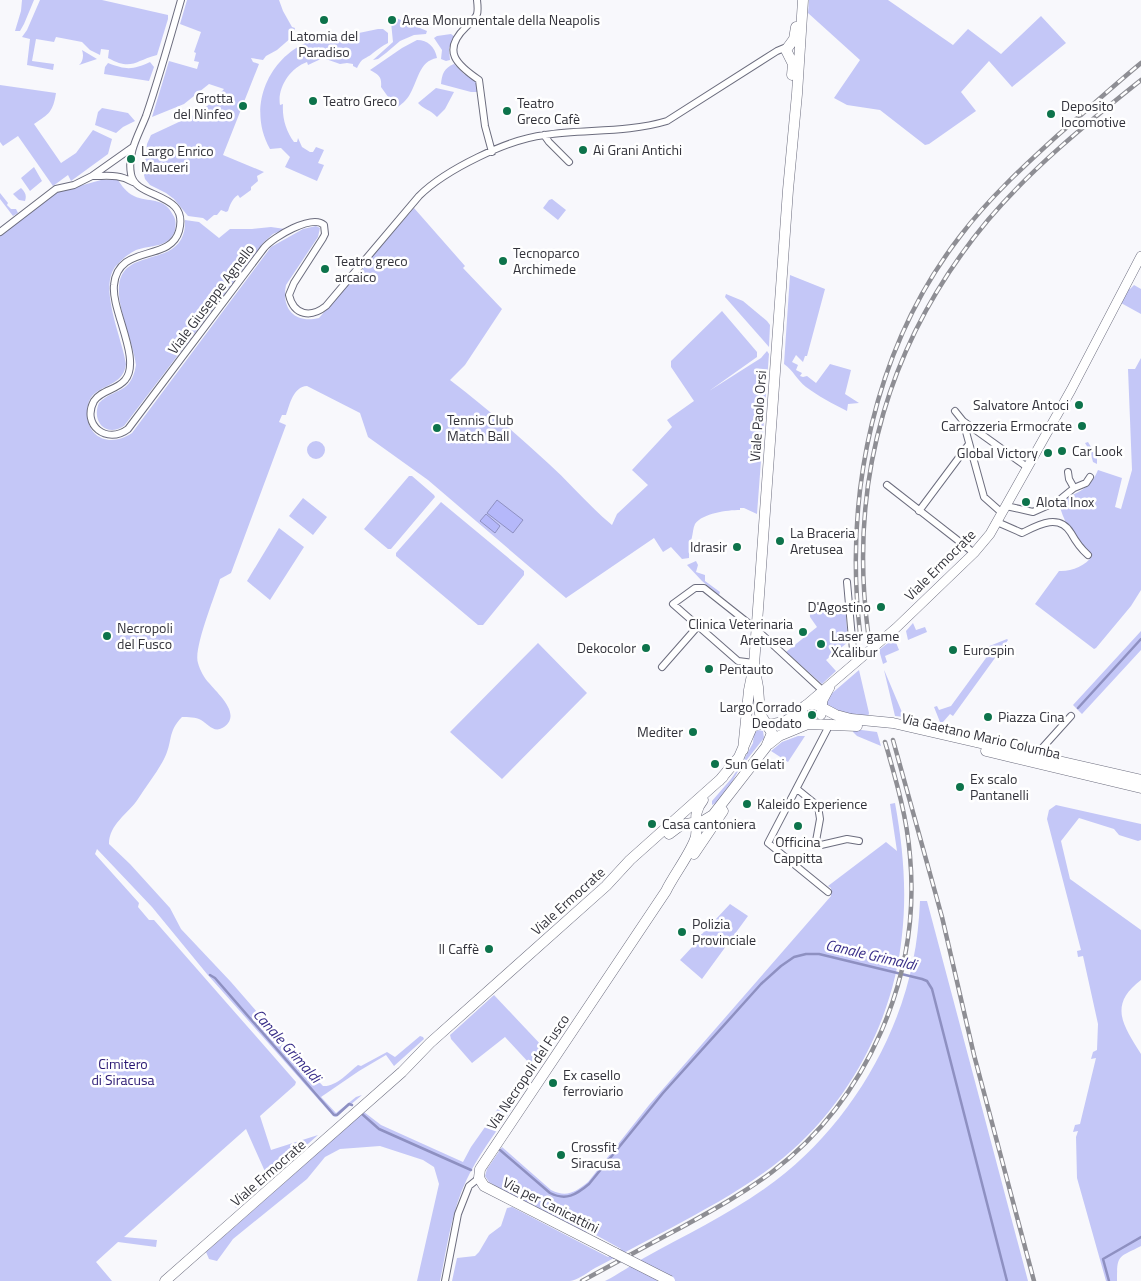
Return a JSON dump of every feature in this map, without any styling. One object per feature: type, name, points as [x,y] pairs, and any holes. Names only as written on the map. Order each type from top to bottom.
[{"type":"main road","points":[[793,51],[798,0]]},
{"type":"main road","points":[[793,51],[804,0]]},
{"type":"main road","name":"Viale Paolo Orsi","points":[[754,664],[790,168],[793,51]]},
{"type":"main road","name":"Viale Ermocrate","points":[[804,707],[896,628],[974,553],[1004,510],[1071,390],[1141,256]]},
{"type":"main road","points":[[754,664],[758,688],[758,709],[761,718],[772,733],[766,747]]},
{"type":"main road","points":[[743,750],[749,690],[754,664]]},
{"type":"main road","points":[[606,886],[634,865],[678,827],[693,826],[709,818],[766,747],[779,736],[819,721],[826,688]]},
{"type":"main road","points":[[666,891],[692,848],[696,811],[735,764],[752,727],[758,724],[784,722],[804,707],[813,704],[821,710]]},
{"type":"main road","points":[[804,707],[802,719],[811,724]]},
{"type":"main road","name":"Via Gaetano Mario Columba","points":[[821,710],[851,719],[893,723],[1141,780]]},
{"type":"main road","name":"Via Gaetano Mario Columba","points":[[811,724],[893,729],[1141,788]]},
{"type":"main road","name":"Viale Ermocrate","points":[[231,1219],[402,1072],[430,1043],[606,886],[630,860],[723,777]]},
{"type":"main road","points":[[666,891],[706,838],[738,783]]},
{"type":"main road","points":[[705,798],[705,805],[708,809],[713,810],[720,806]]},
{"type":"main road","name":"Via Necropoli del Fusco","points":[[479,1178],[480,1169],[666,891]]},
{"type":"main road","name":"Via per Canicattini","points":[[479,1178],[484,1186],[670,1281]]},
{"type":"main road","points":[[157,1281],[231,1219]]},
{"type":"main road","points":[[165,1281],[231,1219]]},
{"type":"street","points":[[133,182],[130,174],[130,163],[133,147],[146,116],[181,0]]},
{"type":"street","points":[[477,0],[478,10],[476,17],[461,33],[453,50],[458,64],[479,80],[485,126],[492,152]]},
{"type":"street","points":[[770,56],[793,51]]},
{"type":"street","name":"Viale Giuseppe Agnello","points":[[133,182],[149,192],[166,199],[175,208],[180,218],[178,234],[170,244],[130,259],[121,267],[115,278],[114,295],[130,360],[129,372],[121,384],[99,395],[91,412],[93,423],[98,430],[112,436],[128,430],[264,248],[272,240],[312,221],[320,222],[324,225],[325,234],[294,283],[289,295],[292,305],[297,310],[308,314],[317,312],[326,306],[426,189],[451,171],[527,138],[647,127],[667,121],[770,56],[793,51]]},
{"type":"street","points":[[544,135],[569,162]]},
{"type":"street","points":[[0,232],[56,189],[92,176],[133,147]]},
{"type":"street","points":[[92,176],[123,176],[133,182]]},
{"type":"street","points":[[956,411],[963,421],[1027,467]]},
{"type":"street","points":[[963,421],[984,497],[1004,510],[1033,512],[1058,501],[1074,488],[1086,483],[1090,477]]},
{"type":"street","points":[[920,511],[969,444]]},
{"type":"street","points":[[1068,472],[1069,479],[1074,488]]},
{"type":"street","points":[[887,485],[974,553]]},
{"type":"street","points":[[997,522],[1022,533],[1042,523],[1056,522],[1062,524],[1070,533],[1075,543],[1088,554]]},
{"type":"street","points":[[847,582],[854,650],[857,661]]},
{"type":"street","points":[[754,664],[738,661],[673,604],[696,588],[704,588],[826,688]]},
{"type":"street","points":[[662,667],[698,626]]},
{"type":"street","points":[[1035,756],[1071,716]]},
{"type":"street","points":[[828,892],[768,843],[830,724]]},
{"type":"street","points":[[796,790],[818,806],[820,819],[816,832],[816,841],[821,845],[847,839],[859,841]]},
{"type":"street","points":[[693,826],[706,838]]},
{"type":"street","name":"Via Necropoli del Fusco","points":[[445,1281],[458,1214],[469,1186],[479,1178]]},
{"type":"green space","points":[[22,0],[34,0],[20,31],[15,31],[21,11]]},
{"type":"green space","points":[[40,0],[102,0],[168,15],[168,19],[157,55],[133,64],[116,62],[108,58],[109,50],[101,49],[100,55],[90,50],[82,42],[56,37],[54,42],[36,39],[32,61],[54,64],[53,70],[27,65],[30,39],[22,37]]},
{"type":"green space","points":[[187,0],[279,0],[292,27],[295,28],[292,37],[263,60],[251,58],[253,62],[259,64],[223,155],[264,172],[257,176],[258,181],[251,187],[251,190],[240,198],[238,195],[234,198],[228,211],[221,210],[207,221],[203,218],[188,216],[174,199],[150,185],[144,175],[147,144],[151,135],[196,114],[211,103],[224,89],[209,84],[184,104],[152,117],[169,61],[197,69],[199,62],[194,61],[196,53],[194,52],[201,32],[180,24]]},
{"type":"green space","points":[[809,0],[888,0],[953,45],[968,29],[1001,54],[1041,16],[1066,43],[1012,87],[989,61],[961,92],[976,111],[925,145],[880,110],[847,105],[834,98],[860,60],[808,13]]},
{"type":"green space","points":[[396,18],[427,31],[426,34],[414,35],[400,41],[378,59],[373,60],[393,42],[391,22]]},
{"type":"green space","points":[[383,29],[388,33],[388,43],[363,60],[357,68],[353,64],[340,64],[323,58],[308,65],[307,62],[301,65],[286,79],[281,92],[280,105],[283,104],[283,114],[287,129],[294,142],[297,142],[298,138],[302,147],[310,152],[313,152],[316,147],[324,150],[318,163],[324,165],[317,181],[285,167],[290,157],[281,148],[270,149],[262,129],[260,110],[264,90],[272,73],[284,57],[300,46],[319,38],[340,36],[341,39]]},
{"type":"green space","points":[[451,34],[455,37],[449,48],[450,60],[446,61],[441,59],[442,50],[434,38]]},
{"type":"green space","points":[[417,40],[424,41],[430,45],[435,51],[437,58],[426,63],[409,96],[396,108],[381,87],[379,77],[370,70]]},
{"type":"green space","points":[[82,50],[97,59],[79,65],[83,58]]},
{"type":"green space","points":[[150,62],[154,67],[149,81],[104,74],[108,63],[129,68],[139,67]]},
{"type":"green space","points":[[454,64],[464,74],[476,81],[479,89],[477,92],[441,84],[444,72]]},
{"type":"green space","points":[[0,85],[56,93],[50,112],[34,124],[61,163],[76,153],[93,130],[112,139],[108,154],[71,181],[68,175],[53,186],[18,136],[3,146],[0,142]]},
{"type":"green space","points":[[436,88],[454,92],[445,109],[437,117],[418,103]]},
{"type":"green space","points":[[102,108],[128,113],[135,121],[116,133],[95,125],[98,112]]},
{"type":"green space","points":[[34,167],[42,181],[30,191],[21,178]]},
{"type":"green space","name":"Cimitero di Siracusa","points":[[101,180],[118,180],[126,191],[134,196],[160,202],[169,209],[176,224],[169,240],[159,245],[130,253],[115,267],[111,276],[109,288],[110,301],[126,364],[124,372],[119,378],[114,383],[95,393],[88,405],[87,415],[89,424],[98,436],[114,440],[132,433],[271,247],[303,229],[316,226],[320,228],[318,237],[286,285],[285,294],[288,308],[297,317],[303,319],[319,318],[414,208],[465,266],[463,268],[502,309],[465,365],[450,380],[525,442],[612,525],[617,514],[648,485],[632,470],[672,427],[667,420],[694,401],[671,367],[671,361],[722,311],[757,352],[757,357],[709,391],[761,358],[767,351],[769,354],[757,514],[740,508],[740,510],[709,515],[699,520],[694,527],[689,558],[682,559],[671,547],[663,552],[654,538],[566,598],[428,480],[368,437],[360,413],[307,386],[298,389],[286,415],[282,415],[279,422],[286,425],[231,573],[220,579],[199,646],[198,663],[205,679],[227,704],[231,716],[229,722],[220,729],[214,729],[199,719],[192,717],[182,717],[177,722],[172,732],[167,753],[161,764],[138,799],[112,831],[109,844],[170,908],[181,929],[231,982],[275,1035],[323,1086],[337,1082],[358,1065],[361,1066],[387,1052],[395,1057],[420,1036],[424,1039],[394,1066],[386,1055],[321,1097],[336,1113],[356,1097],[362,1095],[336,1117],[333,1116],[207,974],[152,907],[97,849],[95,854],[139,903],[138,907],[149,920],[154,920],[296,1082],[260,1116],[271,1150],[318,1135],[236,1208],[234,1205],[267,1176],[246,1129],[124,1237],[157,1240],[156,1247],[118,1242],[96,1262],[112,1281],[0,1281],[0,236],[58,192]]},
{"type":"green space","points":[[21,188],[26,197],[25,201],[19,200],[13,194]]},
{"type":"green space","points":[[0,193],[8,203],[7,205],[11,209],[16,209],[18,213],[13,216],[0,199]]},
{"type":"green space","points":[[552,199],[566,210],[558,220],[543,208]]},
{"type":"green space","points":[[185,220],[199,222],[219,238],[230,229],[271,227],[285,229],[273,234],[264,242],[124,426],[111,430],[106,429],[102,426],[97,416],[99,403],[126,386],[134,375],[136,365],[120,304],[119,286],[122,274],[138,262],[169,251],[177,245],[184,233]]},
{"type":"green space","points":[[790,275],[825,289],[807,356],[805,356],[803,362],[796,355],[792,362],[798,365],[796,370],[802,373],[800,376],[807,376],[816,383],[830,364],[851,370],[845,394],[859,403],[848,404],[847,411],[806,387],[784,364]]},
{"type":"green space","points":[[1134,285],[1141,289],[1141,314],[1121,303],[1128,288],[1130,289]]},
{"type":"green space","points":[[726,294],[743,301],[767,321],[770,325],[769,347],[725,297]]},
{"type":"green space","points":[[1141,358],[1141,590],[1131,606],[1094,649],[1035,604],[1059,571],[1077,568],[1086,563],[1092,556],[1072,533],[1064,519],[1059,504],[1086,487],[1098,470],[1122,478],[1115,507],[1121,509],[1132,470],[1128,369],[1135,369]]},
{"type":"green space","points":[[316,441],[322,444],[325,450],[322,456],[316,459],[310,456],[307,450],[310,444]]},
{"type":"green space","points":[[1088,442],[1094,452],[1097,452],[1097,464],[1093,462],[1090,451],[1085,443]]},
{"type":"green space","points":[[409,476],[412,476],[435,497],[391,549],[388,549],[364,529]]},
{"type":"green space","points":[[303,498],[327,517],[313,535],[289,516]]},
{"type":"green space","points":[[441,502],[524,571],[524,575],[483,625],[478,625],[396,556],[396,553]]},
{"type":"green space","points":[[279,528],[304,547],[270,600],[247,581]]},
{"type":"green space","points":[[696,561],[698,565],[696,572],[705,575],[705,581],[720,592],[719,595],[687,565]]},
{"type":"green space","name":"Laser game Xcalibur","points":[[812,603],[814,607],[823,612],[832,608],[835,604],[845,604],[848,642],[826,660],[836,671],[822,684],[786,652],[817,627],[810,617],[809,604]]},
{"type":"green space","points":[[913,623],[916,630],[925,627],[927,632],[908,640],[906,631]]},
{"type":"green space","points":[[1141,631],[1141,650],[1082,714],[1073,705]]},
{"type":"green space","points":[[893,639],[899,650],[885,656],[887,662],[883,664],[879,650]]},
{"type":"green space","points":[[1007,639],[953,716],[950,714],[943,722],[940,722],[934,707],[937,706],[939,710],[951,706],[986,658],[982,649]]},
{"type":"green space","points":[[538,643],[587,693],[502,779],[450,732]]},
{"type":"green space","points":[[859,670],[869,713],[868,717],[848,715],[828,708],[826,704],[830,695]]},
{"type":"green space","points":[[884,670],[885,672],[904,717],[895,716]]},
{"type":"green space","points":[[854,729],[877,732],[881,746],[857,736],[853,732]]},
{"type":"green space","points":[[758,730],[763,731],[764,738],[745,762],[743,761],[753,743],[754,733]]},
{"type":"green space","points":[[798,736],[805,736],[788,762],[771,751],[782,742]]},
{"type":"green space","points":[[740,766],[725,794],[712,805],[712,801]]},
{"type":"green space","points":[[895,803],[902,852],[904,902],[902,935],[889,998],[878,1028],[848,1086],[807,1136],[757,1178],[729,1196],[577,1279],[570,1281],[452,1281],[457,1258],[475,1256],[489,1235],[501,1226],[507,1208],[512,1207],[608,1257],[621,1249],[587,1230],[586,1233],[497,1187],[489,1182],[485,1176],[487,1169],[502,1147],[551,1190],[562,1194],[571,1193],[588,1182],[649,1105],[831,896],[831,888],[828,886],[886,842],[897,851],[890,804]]},
{"type":"green space","points":[[1056,805],[1141,824],[1141,840],[1138,841],[1119,835],[1114,829],[1079,818],[1061,841],[1070,879],[1141,930],[1141,980],[1125,998],[1122,1016],[1129,1034],[1141,1054],[1141,1246],[1120,1258],[1117,1281],[1106,1281],[1077,1178],[1076,1137],[1078,1131],[1073,1132],[1075,1125],[1080,1124],[1096,1058],[1091,1059],[1093,1052],[1097,1050],[1098,1024],[1083,956],[1078,957],[1077,951],[1081,950],[1047,819],[1049,810]]},
{"type":"green space","points":[[920,901],[927,901],[1028,1281],[605,1281],[727,1212],[775,1181],[823,1137],[845,1111],[864,1083],[894,1024],[905,993],[913,961],[918,932]]},
{"type":"green space","points":[[730,904],[748,916],[702,979],[680,960],[693,946],[700,934]]},
{"type":"green space","points":[[494,995],[544,1048],[530,1064],[505,1037],[472,1063],[451,1039],[450,1035]]},
{"type":"green space","points":[[504,1100],[513,1107],[488,1143],[466,1181],[450,1231],[440,1281],[417,1281],[439,1184],[434,1167],[423,1160],[380,1146],[340,1149],[325,1157],[307,1179],[233,1239],[217,1261],[209,1259],[206,1252],[364,1112],[381,1125],[463,1162],[471,1147]]},
{"type":"shaded area","points":[[497,500],[523,520],[513,533],[487,513]]},
{"type":"shaded area","points":[[486,514],[500,526],[495,533],[480,521]]},
{"type":"waterway","points":[[1078,708],[1141,639]]},
{"type":"waterway","name":"Canale Grimaldi","points":[[500,1150],[550,1193],[561,1197],[571,1196],[589,1184],[663,1093],[761,984],[794,957],[806,954],[819,954],[922,979],[927,981],[932,989],[1007,1281]]},
{"type":"waterway","name":"Canale Grimaldi","points":[[210,975],[215,978],[334,1115],[337,1115],[349,1104],[352,1105]]},
{"type":"waterway","name":"Canale Grimaldi","points":[[362,1114],[379,1129],[471,1170]]},
{"type":"waterway","points":[[1109,1281],[1103,1259],[1141,1237]]},
{"type":"railway","points":[[860,633],[856,581],[857,528],[862,476],[872,424],[887,373],[906,325],[931,279],[961,235],[983,208],[1045,147],[1141,63]]},
{"type":"railway","points":[[868,632],[863,575],[864,520],[871,466],[883,413],[901,362],[925,313],[954,266],[988,220],[1005,201],[1061,147],[1141,80]]},
{"type":"railway","points":[[893,740],[942,917],[974,1055],[1034,1281]]},
{"type":"railway","points":[[582,1281],[717,1208],[772,1172],[806,1142],[836,1109],[861,1072],[881,1032],[896,989],[907,946],[911,901],[910,856],[904,813],[885,742]]},
{"type":"place","name":"Latomia del Paradiso","points":[[324,20]]},
{"type":"place","name":"Area Monumentale della Neapolis","points":[[392,20]]},
{"type":"place","name":"Teatro Greco","points":[[313,101]]},
{"type":"place","name":"Grotta del Ninfeo","points":[[243,106]]},
{"type":"place","name":"Teatro Greco Cafè","points":[[507,111]]},
{"type":"place","name":"Deposito locomotive","points":[[1051,114]]},
{"type":"place","name":"Ai Grani Antichi","points":[[583,150]]},
{"type":"place","name":"Largo Enrico Mauceri","points":[[131,159]]},
{"type":"place","name":"Tecnoparco Archimede","points":[[503,261]]},
{"type":"place","name":"Teatro greco arcaico","points":[[325,269]]},
{"type":"place","name":"Salvatore Antoci","points":[[1079,405]]},
{"type":"place","name":"Carrozzeria Ermocrate","points":[[1082,426]]},
{"type":"place","name":"Tennis Club Match Ball","points":[[437,428]]},
{"type":"place","name":"Car Look","points":[[1062,451]]},
{"type":"place","name":"Global Victory","points":[[1048,453]]},
{"type":"place","name":"Alota Inox","points":[[1026,502]]},
{"type":"place","name":"La Braceria Aretusea","points":[[780,541]]},
{"type":"place","name":"Idrasir","points":[[737,547]]},
{"type":"place","name":"D'Agostino","points":[[881,607]]},
{"type":"place","name":"Clinica Veterinaria Aretusea","points":[[803,632]]},
{"type":"place","name":"Necropoli del Fusco","points":[[107,636]]},
{"type":"place","name":"Laser game Xcalibur","points":[[821,644]]},
{"type":"place","name":"Dekocolor","points":[[646,648]]},
{"type":"place","name":"Eurospin","points":[[953,650]]},
{"type":"place","name":"Pentauto","points":[[709,669]]},
{"type":"place","name":"Largo Corrado Deodato","points":[[812,715]]},
{"type":"place","name":"Piazza Cina","points":[[988,717]]},
{"type":"place","name":"Mediter","points":[[693,732]]},
{"type":"place","name":"Sun Gelati","points":[[715,764]]},
{"type":"place","name":"Ex scalo Pantanelli","points":[[960,787]]},
{"type":"place","name":"Kaleido Experience","points":[[747,804]]},
{"type":"place","name":"Casa cantoniera","points":[[652,824]]},
{"type":"place","name":"Officina Cappitta","points":[[798,826]]},
{"type":"place","name":"Polizia Provinciale","points":[[682,932]]},
{"type":"place","name":"Il Caffè","points":[[489,949]]},
{"type":"place","name":"Ex casello ferroviario","points":[[553,1083]]},
{"type":"place","name":"Crossfit Siracusa","points":[[561,1155]]}]
